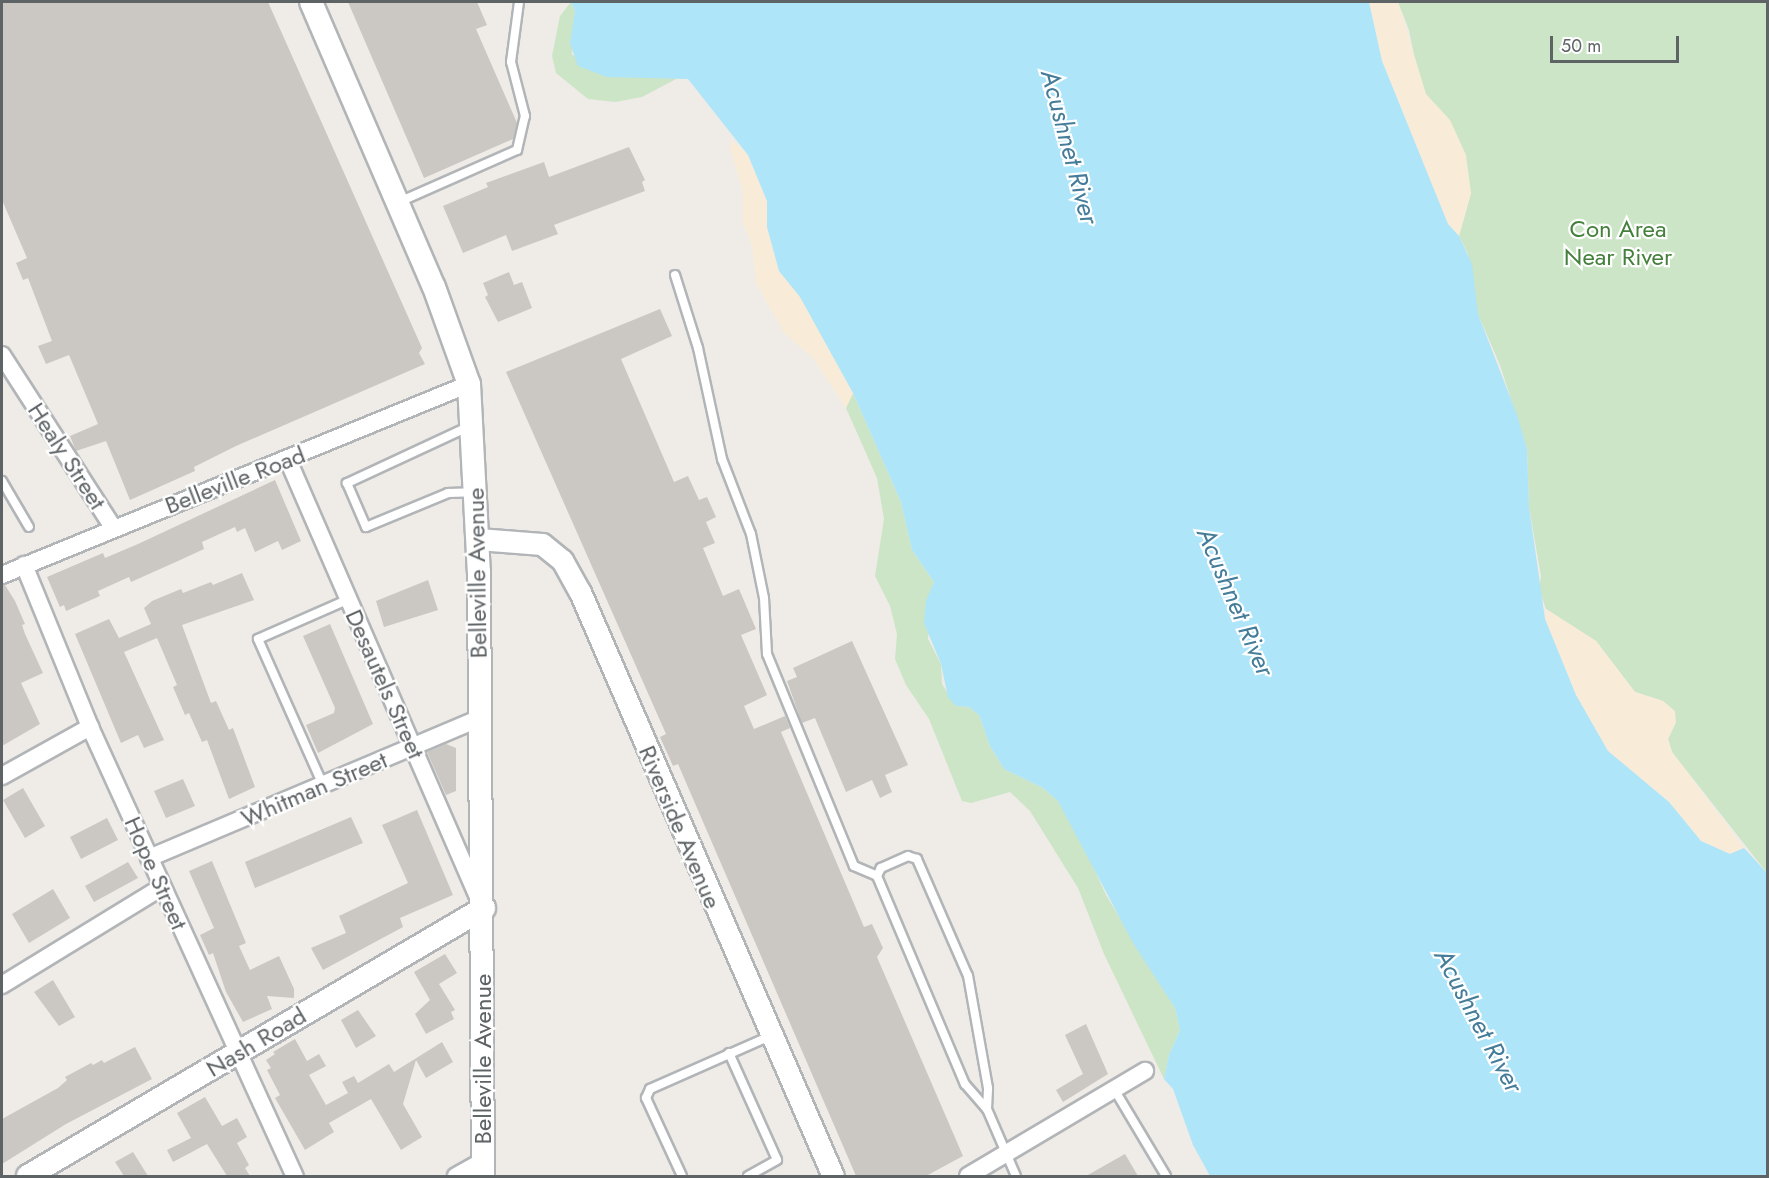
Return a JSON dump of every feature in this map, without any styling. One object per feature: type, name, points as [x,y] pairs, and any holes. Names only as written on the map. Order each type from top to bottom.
[{"type":"main road","name":"Belleville Avenue","points":[[311,2],[399,203],[456,342],[469,384],[478,539],[478,719],[484,908],[483,1169]]},
{"type":"main road","name":"Nash Road","points":[[28,1176],[484,908]]},
{"type":"street","name":"Healy Street","points":[[2,355],[113,527]]},
{"type":"street","name":"Belleville Road","points":[[2,575],[113,527],[288,460],[469,384]]},
{"type":"street","name":"Desautels Street","points":[[288,460],[347,600],[484,908]]},
{"type":"street","name":"Riverside Avenue","points":[[478,539],[542,544],[562,560],[580,592],[770,1036],[833,1176]]},
{"type":"street","name":"Hope Street","points":[[24,565],[90,727],[238,1053],[290,1175]]},
{"type":"street","name":"Whitman Street","points":[[149,858],[478,719]]},
{"type":"street","points":[[2,776],[90,727]]},
{"type":"street","points":[[2,985],[162,886]]},
{"type":"street","points":[[968,1176],[1145,1071]]},
{"type":"street","points":[[456,1176],[483,1169]]},
{"type":"lane","points":[[399,203],[517,150],[525,116],[511,62],[519,2]]},
{"type":"lane","points":[[675,275],[698,348],[722,459],[751,534],[764,598],[767,654],[854,866],[877,876],[965,1084],[987,1109],[1016,1176]]},
{"type":"lane","points":[[473,425],[347,483],[366,527],[448,493],[477,492]]},
{"type":"lane","points":[[2,482],[29,527]]},
{"type":"lane","points":[[323,785],[258,639],[347,600]]},
{"type":"lane","points":[[877,876],[881,868],[908,856],[917,859],[968,976],[988,1088],[987,1109]]},
{"type":"lane","points":[[682,1176],[646,1098],[650,1089],[770,1036]]},
{"type":"lane","points":[[729,1053],[777,1160],[748,1176]]},
{"type":"lane","points":[[1114,1089],[1166,1176]]},
{"type":"green space","points":[[571,2],[575,11],[572,55],[678,78],[642,97],[615,102],[588,99],[556,73],[552,56],[560,16]]},
{"type":"green space","name":"Con Area Near River","points":[[1398,2],[1767,2],[1767,873],[1672,752],[1668,739],[1676,722],[1663,701],[1635,692],[1596,641],[1546,609],[1539,589],[1541,576],[1529,507],[1527,449],[1500,365],[1474,305],[1468,254],[1459,236],[1471,193],[1421,91],[1409,30]]},
{"type":"green space","points":[[853,393],[901,502],[912,550],[934,582],[928,639],[941,664],[942,684],[956,706],[969,707],[979,715],[990,746],[1004,769],[1043,788],[1058,801],[1078,834],[1106,895],[1175,1008],[1180,1030],[1169,1055],[1164,1079],[1104,954],[1078,888],[1030,811],[1010,792],[971,803],[962,801],[929,719],[906,685],[895,659],[897,634],[890,606],[875,576],[884,519],[877,478],[846,408]]},
{"type":"sand","points":[[1369,2],[1398,2],[1426,94],[1450,120],[1466,155],[1471,193],[1459,236],[1448,224],[1382,61]]},
{"type":"sand","points":[[732,140],[748,155],[767,201],[767,227],[779,271],[800,297],[853,393],[846,408],[812,357],[784,333],[756,283],[752,246],[743,222],[743,192],[730,148]]},
{"type":"sand","points":[[1546,609],[1596,641],[1635,692],[1663,701],[1675,711],[1676,722],[1668,739],[1672,752],[1744,848],[1730,854],[1701,841],[1669,802],[1608,751],[1576,695],[1545,619]]},
{"type":"water","name":"Acushnet River","points":[[571,2],[1369,2],[1382,61],[1448,224],[1459,236],[1472,264],[1478,314],[1517,415],[1527,449],[1529,507],[1545,619],[1576,695],[1608,751],[1669,802],[1701,841],[1730,854],[1744,848],[1767,873],[1767,1176],[1210,1176],[1193,1145],[1173,1089],[1164,1079],[1169,1055],[1180,1030],[1175,1008],[1133,943],[1058,801],[1043,788],[1004,769],[990,746],[979,715],[969,707],[956,706],[948,697],[941,664],[924,623],[926,601],[934,582],[912,550],[901,502],[853,393],[800,297],[779,271],[767,227],[767,201],[748,155],[688,79],[607,77],[578,66],[570,43],[575,11]]},
{"type":"building","points":[[2,2],[268,2],[422,348],[419,353],[425,364],[236,446],[194,467],[195,471],[130,500],[106,441],[76,451],[70,436],[98,424],[69,355],[46,364],[38,346],[52,341],[28,278],[23,280],[16,263],[27,258],[2,200]]},
{"type":"building","points":[[348,2],[477,2],[487,25],[476,29],[517,123],[513,139],[424,178]]},
{"type":"building","points":[[629,147],[645,180],[642,182],[645,191],[554,225],[558,234],[512,251],[506,235],[463,253],[443,206],[488,187],[486,183],[544,162],[549,177]]},
{"type":"building","points":[[509,272],[514,285],[522,282],[532,308],[498,322],[485,297],[488,295],[483,283]]},
{"type":"building","points":[[660,309],[672,336],[621,359],[674,482],[688,476],[699,500],[707,497],[716,517],[706,522],[715,543],[703,548],[723,596],[739,589],[756,629],[741,635],[767,695],[744,706],[754,729],[785,716],[790,728],[781,732],[864,927],[872,924],[883,948],[877,957],[963,1156],[926,1176],[856,1176],[678,764],[673,766],[660,737],[666,734],[506,372]]},
{"type":"building","points":[[275,480],[301,541],[282,550],[278,541],[255,552],[245,528],[237,532],[235,527],[202,542],[204,549],[178,561],[131,582],[129,577],[98,591],[100,596],[66,611],[64,605],[60,607],[47,577],[103,553],[105,558],[138,544]]},
{"type":"building","points":[[242,573],[254,600],[182,625],[211,703],[216,701],[229,730],[233,728],[255,787],[229,799],[207,740],[202,742],[189,713],[185,715],[173,687],[177,685],[157,638],[124,652],[164,740],[144,748],[138,735],[121,743],[75,634],[109,619],[119,638],[151,624],[144,608],[152,601],[181,589],[183,593],[211,582],[213,585]]},
{"type":"building","points":[[428,580],[438,610],[384,627],[376,601]]},
{"type":"building","points":[[2,585],[5,585],[15,601],[25,624],[22,625],[25,634],[43,673],[21,683],[40,724],[2,746]]},
{"type":"building","points":[[330,624],[373,724],[318,753],[306,725],[334,713],[335,708],[303,636]]},
{"type":"building","points":[[852,641],[908,765],[885,775],[892,792],[880,798],[872,780],[846,792],[815,718],[802,723],[787,681],[797,677],[793,668]]},
{"type":"building","points":[[446,744],[456,748],[456,791],[446,795],[427,752]]},
{"type":"building","points":[[183,779],[195,806],[166,818],[154,791]]},
{"type":"building","points":[[23,788],[45,826],[25,838],[3,800]]},
{"type":"building","points":[[417,810],[453,895],[400,918],[403,927],[323,970],[311,948],[346,933],[339,916],[408,883],[382,825]]},
{"type":"building","points":[[351,817],[363,843],[255,888],[245,862]]},
{"type":"building","points":[[107,818],[118,840],[81,859],[70,837]]},
{"type":"building","points":[[212,861],[246,943],[239,946],[250,970],[279,956],[294,989],[294,998],[267,996],[272,1009],[243,1022],[226,992],[213,953],[209,955],[200,935],[214,928],[189,871]]},
{"type":"building","points":[[128,862],[138,878],[94,902],[85,886]]},
{"type":"building","points":[[53,889],[70,918],[29,943],[12,914]]},
{"type":"building","points":[[445,954],[457,973],[439,984],[455,1010],[451,1012],[454,1019],[426,1034],[415,1014],[430,1000],[414,972]]},
{"type":"building","points":[[53,980],[75,1017],[59,1026],[34,992]]},
{"type":"building","points":[[358,1010],[376,1036],[356,1048],[341,1020]]},
{"type":"building","points":[[1086,1024],[1108,1074],[1063,1102],[1056,1090],[1083,1074],[1065,1035]]},
{"type":"building","points":[[295,1039],[307,1061],[319,1054],[326,1066],[309,1075],[326,1105],[348,1093],[342,1082],[354,1076],[358,1083],[389,1064],[394,1072],[442,1042],[453,1062],[426,1078],[416,1060],[403,1104],[422,1137],[401,1150],[371,1099],[329,1123],[334,1132],[305,1150],[275,1098],[280,1095],[267,1070],[271,1068],[266,1060],[275,1054],[273,1052]]},
{"type":"building","points":[[135,1047],[152,1079],[66,1124],[2,1164],[2,1119],[58,1088],[67,1080],[65,1077],[91,1063],[93,1065],[102,1060],[104,1063]]},
{"type":"building","points":[[205,1097],[222,1126],[237,1118],[247,1137],[237,1143],[249,1165],[245,1168],[250,1176],[227,1176],[207,1144],[173,1162],[167,1150],[191,1138],[177,1113]]},
{"type":"building","points":[[133,1152],[148,1176],[124,1176],[115,1162]]},
{"type":"building","points":[[1125,1154],[1138,1176],[1086,1176]]}]
